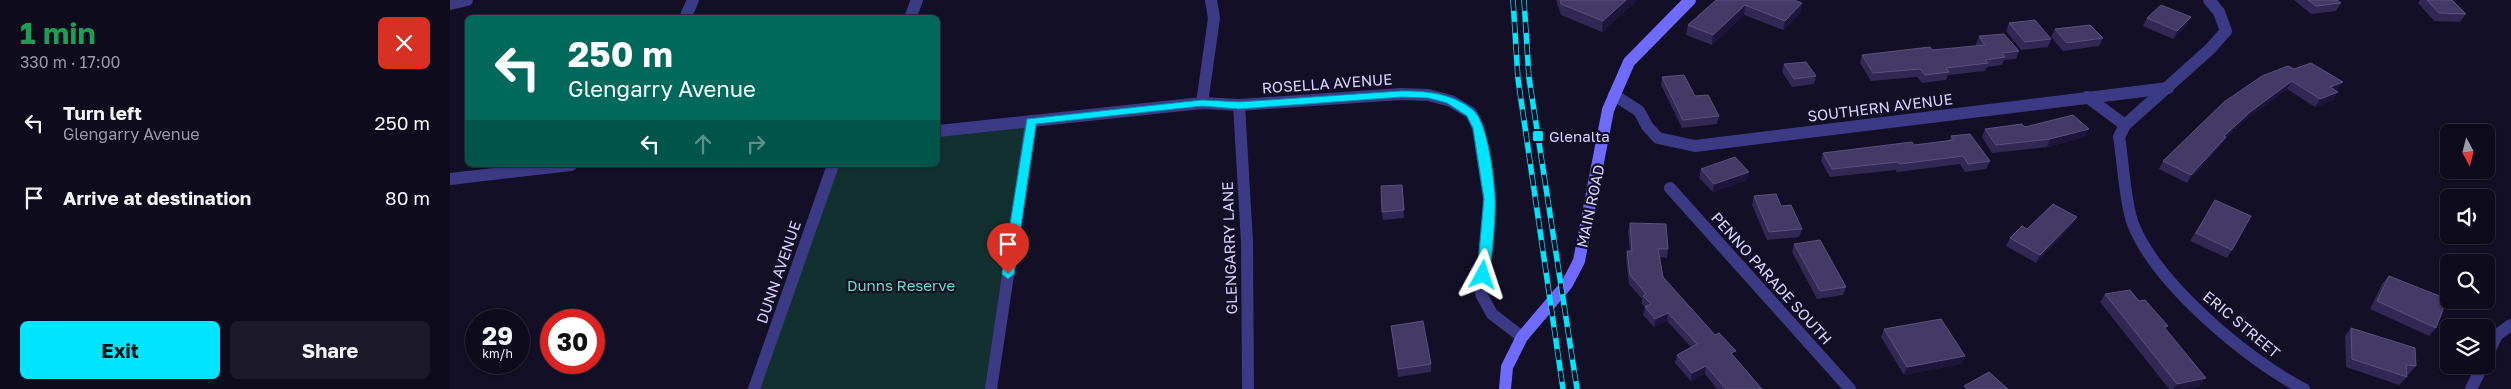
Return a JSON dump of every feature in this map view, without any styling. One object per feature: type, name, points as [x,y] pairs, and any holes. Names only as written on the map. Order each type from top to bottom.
[{"type":"main road","name":"MAIN ROAD","points":[[1505,389],[1507,367],[1522,337],[1567,284],[1579,261],[1608,110],[1629,62],[1690,0]]},
{"type":"street","points":[[450,4],[467,0]]},
{"type":"street","points":[[686,15],[693,0]]},
{"type":"street","points":[[911,15],[917,0]]},
{"type":"street","points":[[1202,103],[1214,18],[1211,0]]},
{"type":"street","points":[[2087,97],[2125,125],[2168,88],[2226,31],[2219,12],[2209,0]]},
{"type":"street","name":"SOUTHERN AVENUE","points":[[1614,96],[1639,111],[1647,126],[1658,138],[1695,146],[2168,88]]},
{"type":"street","name":"ROSELLA AVENUE","points":[[940,131],[1202,103],[1239,105],[1401,94],[1428,95],[1451,101],[1471,114],[1478,128],[1489,199],[1481,294],[1485,306],[1503,326],[1522,337]]},
{"type":"street","name":"GLENGARRY LANE","points":[[1239,105],[1247,242],[1248,389]]},
{"type":"street","points":[[991,389],[1031,121]]},
{"type":"street","name":"ERIC STREET","points":[[2125,125],[2119,137],[2132,222],[2144,248],[2198,312],[2278,376],[2304,389]]},
{"type":"street","points":[[450,179],[554,167]]},
{"type":"street","name":"DUNN AVENUE","points":[[754,389],[832,167]]},
{"type":"street","name":"PENNO PARADE SOUTH","points":[[1670,188],[1850,389]]},
{"type":"street","points":[[2495,339],[2497,335],[2511,324]]},
{"type":"street","points":[[2471,389],[2478,374]]},
{"type":"green space","name":"Dunns Reserve","points":[[1031,121],[991,389],[755,389],[832,167],[940,167],[940,131]]},
{"type":"building","points":[[1560,0],[1626,0],[1603,21],[1561,4]]},
{"type":"building","points":[[1716,0],[1794,0],[1802,3],[1785,21],[1745,5],[1713,35],[1688,25]]},
{"type":"building","points":[[2308,0],[2337,0],[2341,3],[2316,6]]},
{"type":"building","points":[[2427,0],[2452,0],[2466,14],[2439,13]]},
{"type":"building","points":[[2161,5],[2191,17],[2177,31],[2147,18]]},
{"type":"building","points":[[2035,20],[2051,39],[2025,42],[2009,23]]},
{"type":"building","points":[[2090,25],[2103,38],[2067,43],[2055,29]]},
{"type":"building","points":[[2004,34],[2019,51],[2002,53],[2005,57],[1985,60],[1988,63],[1946,68],[1949,72],[1925,75],[1920,69],[1873,73],[1862,55],[1930,47],[1932,50],[1985,45],[1979,36]]},
{"type":"building","points":[[1806,62],[1816,76],[1794,79],[1784,64]]},
{"type":"building","points":[[2311,63],[2343,82],[2330,87],[2338,92],[2320,99],[2292,81],[2250,112],[2224,136],[2226,137],[2191,175],[2163,161],[2224,102],[2262,76],[2288,66],[2294,69]]},
{"type":"building","points":[[1684,75],[1695,96],[1708,95],[1719,116],[1683,120],[1662,77]]},
{"type":"building","points":[[2073,115],[2089,129],[2050,139],[1996,145],[1985,129],[2022,124],[2025,127]]},
{"type":"building","points":[[1970,134],[1990,161],[1968,164],[1963,156],[1900,164],[1898,162],[1832,169],[1823,153],[1912,142],[1914,145],[1954,140],[1951,136]]},
{"type":"building","points":[[1735,157],[1749,172],[1714,184],[1701,169]]},
{"type":"building","points":[[1402,185],[1404,210],[1382,212],[1381,186]]},
{"type":"building","points":[[1776,194],[1781,206],[1791,205],[1802,229],[1769,232],[1754,196]]},
{"type":"building","points":[[2215,200],[2251,216],[2232,250],[2196,233]]},
{"type":"building","points":[[2053,204],[2077,217],[2040,255],[2010,238],[2022,226],[2027,229]]},
{"type":"building","points":[[1630,223],[1666,224],[1668,249],[1658,249],[1663,277],[1715,335],[1719,333],[1736,351],[1731,353],[1762,389],[1726,389],[1706,366],[1692,373],[1677,355],[1697,344],[1668,313],[1655,319],[1645,307],[1651,304],[1643,296],[1646,294],[1630,275],[1627,251],[1632,251]]},
{"type":"building","points":[[1820,240],[1846,287],[1820,291],[1794,244]]},
{"type":"building","points":[[2389,276],[2440,296],[2440,309],[2443,309],[2436,328],[2377,301]]},
{"type":"building","points":[[2130,290],[2139,301],[2145,300],[2168,326],[2164,327],[2206,378],[2177,384],[2105,294]]},
{"type":"building","points":[[1941,319],[1965,356],[1907,367],[1884,329]]},
{"type":"building","points":[[1423,321],[1431,364],[1398,369],[1391,326]]},
{"type":"building","points":[[2351,328],[2415,348],[2416,366],[2406,365],[2407,377],[2352,359]]},
{"type":"building","points":[[1989,372],[2008,389],[1967,389],[1964,386]]},
{"type":"railway","points":[[1513,0],[1518,79],[1563,389]]},
{"type":"railway","points":[[1524,0],[1529,78],[1577,389]]},
{"type":"place","name":"Glenalta","points":[[1538,136]]},
{"type":"route","points":[[1008,274],[1031,121],[1202,103],[1239,105],[1401,94],[1428,95],[1451,101],[1471,114],[1478,128],[1489,199],[1483,275]]}]
